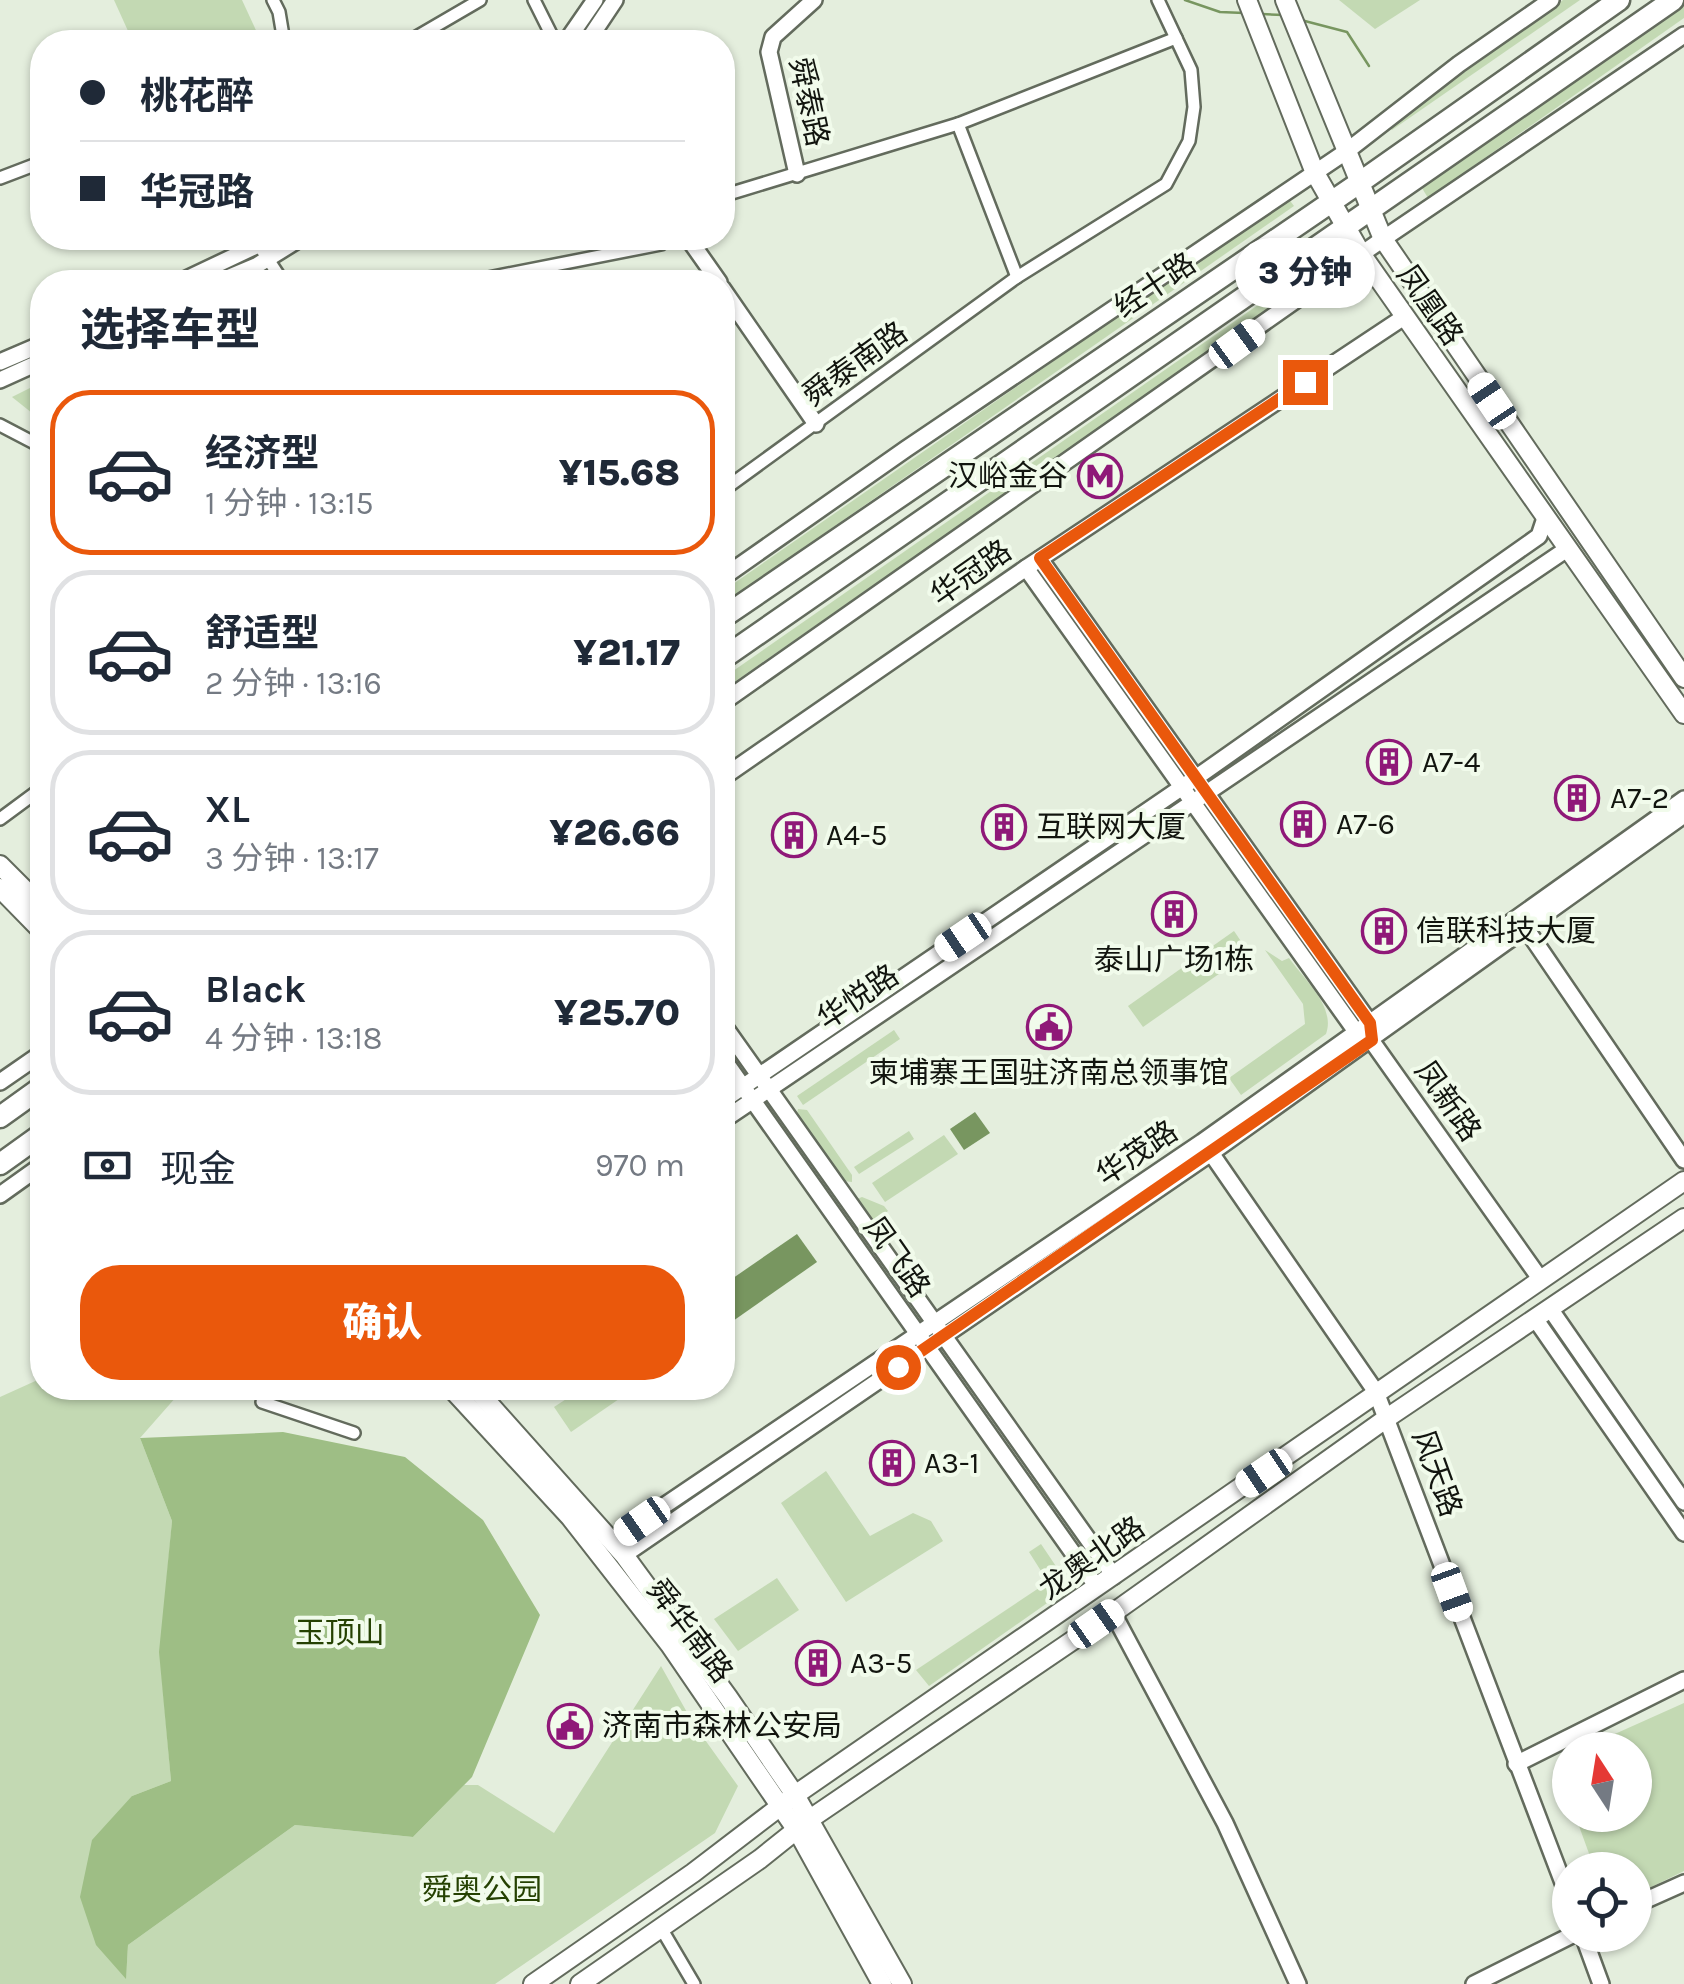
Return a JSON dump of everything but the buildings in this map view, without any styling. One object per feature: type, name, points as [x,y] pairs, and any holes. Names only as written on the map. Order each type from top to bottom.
[{"type":"highway","name":"经十路","points":[[735,609],[1359,183],[1619,0]]},
{"type":"highway","points":[[1371,211],[1673,0]]},
{"type":"highway","name":"经十路","points":[[735,650],[1371,211]]},
{"type":"highway","points":[[0,1117],[30,1096]]},
{"type":"highway","points":[[0,1164],[30,1143]]},
{"type":"main road","name":"凤凰路","points":[[1247,0],[1314,173],[1362,255],[1684,714]]},
{"type":"main road","name":"凤凰路","points":[[1285,0],[1383,239],[1684,678]]},
{"type":"main road","points":[[0,865],[30,895]]},
{"type":"main road","points":[[0,888],[30,919]]},
{"type":"main road","name":"龙奥北路","points":[[533,1984],[693,1874],[788,1800],[1684,1181]]},
{"type":"main road","name":"龙奥北路","points":[[580,1984],[1387,1418],[1684,1218]]},
{"type":"main road","name":"舜华南路","points":[[462,1400],[570,1517],[788,1800]]},
{"type":"main road","name":"舜华南路","points":[[486,1400],[618,1549],[788,1800],[902,1984]]},
{"type":"main road","name":"舜华南路","points":[[804,1825],[882,1984]]},
{"type":"street","points":[[273,0],[282,30]]},
{"type":"street","points":[[429,30],[480,0]]},
{"type":"street","points":[[534,0],[549,30]]},
{"type":"street","points":[[574,30],[595,0]]},
{"type":"street","points":[[595,30],[615,0]]},
{"type":"street","name":"舜泰路","points":[[796,174],[769,52],[773,36],[814,0]]},
{"type":"street","name":"舜泰南路","points":[[735,483],[1017,277],[1166,184],[1189,141],[1194,107],[1191,70],[1158,0]]},
{"type":"street","points":[[1347,152],[1459,64],[1550,0]]},
{"type":"street","points":[[735,695],[1383,239],[1684,35]]},
{"type":"street","points":[[735,192],[958,124],[1176,38]]},
{"type":"street","points":[[958,124],[1017,277]]},
{"type":"street","name":"经十路","points":[[735,564],[1347,152]]},
{"type":"street","points":[[0,178],[30,167]]},
{"type":"street","points":[[208,270],[254,250]]},
{"type":"street","points":[[233,270],[258,250]]},
{"type":"street","points":[[529,270],[631,250]]},
{"type":"street","points":[[735,305],[816,424]]},
{"type":"street","name":"华冠路","points":[[735,769],[1040,558],[1404,317]]},
{"type":"street","points":[[0,362],[30,349]]},
{"type":"street","points":[[0,380],[30,366]]},
{"type":"street","points":[[0,425],[30,440]]},
{"type":"street","points":[[735,1092],[744,1086],[765,1083],[1539,536],[1545,518]]},
{"type":"street","name":"华悦路","points":[[735,1112],[754,1100],[765,1083],[1208,794],[1566,549]]},
{"type":"street","points":[[1040,558],[1198,777],[1366,1032]]},
{"type":"street","name":"凤新路","points":[[1026,568],[1181,788],[1366,1032],[1541,1280]]},
{"type":"street","points":[[0,818],[30,797]]},
{"type":"street","name":"华茂路","points":[[618,1549],[944,1336],[1211,1153],[1366,1032],[1684,799]]},
{"type":"street","name":"华茂路","points":[[618,1549],[916,1333],[1366,1032],[1527,930],[1684,815]]},
{"type":"street","points":[[1527,930],[1684,1160]]},
{"type":"street","name":"凤飞路","points":[[735,1041],[1114,1576]]},
{"type":"street","points":[[0,1082],[30,1061]]},
{"type":"street","name":"凤飞路","points":[[735,1074],[1097,1587]]},
{"type":"street","name":"风天路","points":[[1211,1153],[1376,1392],[1552,1855]]},
{"type":"street","points":[[0,1196],[30,1174]]},
{"type":"street","points":[[1544,1315],[1684,1502]]},
{"type":"street","points":[[1544,1315],[1684,1533]]},
{"type":"street","points":[[264,1400],[354,1433]]},
{"type":"street","points":[[1113,1612],[1226,1823],[1298,1984]]},
{"type":"street","points":[[1516,1764],[1684,1680]]},
{"type":"street","points":[[1652,1898],[1684,1883]]},
{"type":"street","points":[[662,1928],[694,1984]]},
{"type":"street","points":[[1474,1984],[1552,1945]]},
{"type":"street","points":[[1589,1952],[1601,1984]]},
{"type":"green space","points":[[114,0],[242,0],[256,30],[128,30]]},
{"type":"green space","points":[[1339,0],[1420,0],[1375,29]]},
{"type":"green space","points":[[1563,0],[1580,0],[1392,130],[1389,127]]},
{"type":"green space","points":[[1684,5],[1684,18],[1428,198],[1422,188]]},
{"type":"green space","points":[[1288,198],[1294,206],[735,596],[735,583]]},
{"type":"green space","points":[[1321,261],[1327,269],[735,682],[735,670]]},
{"type":"green space","points":[[30,388],[30,411],[12,397]]},
{"type":"green space","points":[[1234,931],[1249,953],[1143,1027],[1128,1006]]},
{"type":"green space","points":[[1265,950],[1282,961],[1289,958],[1323,1004],[1328,1024],[1326,1034],[1241,1095],[1229,1078],[1305,1024],[1303,1004]]},
{"type":"green space","points":[[894,1030],[900,1039],[803,1105],[797,1096]]},
{"type":"green space","points":[[798,1109],[807,1110],[852,1175],[852,1182],[843,1181]]},
{"type":"green space","points":[[909,1131],[914,1139],[859,1174],[854,1167]]},
{"type":"green space","points":[[944,1135],[958,1154],[885,1202],[872,1183]]},
{"type":"green space","points":[[862,1197],[884,1206],[888,1222],[877,1229],[857,1199]]},
{"type":"green space","name":"舜奥公园","points":[[30,1383],[30,1400],[173,1400],[140,1438],[172,1521],[160,1655],[171,1781],[132,1796],[126,1977],[128,1945],[295,1825],[413,1837],[464,1785],[478,1785],[554,1833],[661,1666],[693,1723],[738,1786],[715,1833],[495,1984],[0,1984],[0,1397]]},
{"type":"green space","points":[[565,1400],[618,1400],[571,1432],[554,1407]]},
{"type":"green space","name":"玉顶山","points":[[283,1432],[405,1457],[483,1520],[540,1615],[472,1777],[413,1837],[295,1825],[128,1945],[126,1979],[96,1945],[80,1897],[92,1840],[132,1796],[171,1781],[159,1652],[172,1521],[140,1438]]},
{"type":"green space","points":[[826,1471],[870,1536],[913,1513],[931,1521],[943,1541],[846,1602],[781,1503]]},
{"type":"green space","points":[[1041,1544],[1070,1587],[929,1686],[916,1670],[1048,1582],[1029,1552]]},
{"type":"green space","points":[[777,1578],[799,1610],[738,1651],[714,1619]]},
{"type":"green space","points":[[1684,1703],[1684,1871],[1652,1887],[1652,1852],[1588,1852],[1581,1832],[1652,1832],[1652,1732],[1619,1732]]},
{"type":"shaded area","points":[[975,1112],[990,1133],[964,1150],[950,1129]]},
{"type":"shaded area","points":[[797,1234],[817,1262],[735,1320],[735,1277]]},
{"type":"waterway","points":[[1185,0],[1220,12],[1244,13]]},
{"type":"waterway","points":[[1262,14],[1283,15]]},
{"type":"waterway","points":[[1301,20],[1347,32],[1369,66]]},
{"type":"place","name":"汉峪金谷","points":[[1100,476]]},
{"type":"place","name":"A7-4","points":[[1389,762]]},
{"type":"place","name":"A7-2","points":[[1577,798]]},
{"type":"place","name":"A7-6","points":[[1303,824]]},
{"type":"place","name":"互联网大厦","points":[[1004,827]]},
{"type":"place","name":"A4-5","points":[[794,835]]},
{"type":"place","name":"泰山广场1栋","points":[[1174,914]]},
{"type":"place","name":"信联科技大厦","points":[[1384,931]]},
{"type":"place","name":"柬埔寨王国驻济南总领事馆","points":[[1049,1027]]},
{"type":"place","name":"A3-1","points":[[892,1463]]},
{"type":"place","name":"A3-5","points":[[818,1663]]},
{"type":"place","name":"济南市森林公安局","points":[[570,1726]]},
{"type":"route","points":[[898,1367],[1372,1040],[1370,1023],[1040,558],[1305,382]]}]
